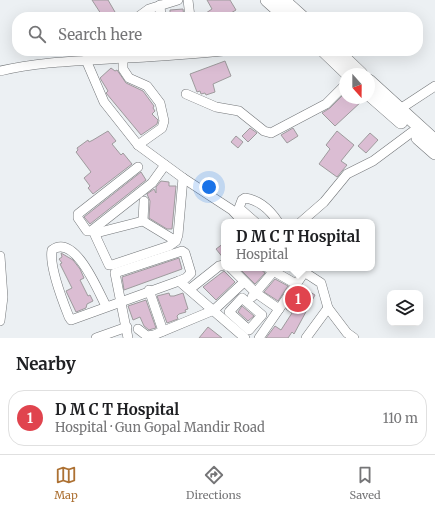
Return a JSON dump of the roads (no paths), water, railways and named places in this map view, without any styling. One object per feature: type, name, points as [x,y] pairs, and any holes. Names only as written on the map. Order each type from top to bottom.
[{"type":"main road","points":[[268,0],[281,12]]},
{"type":"main road","points":[[283,0],[296,12]]},
{"type":"main road","points":[[329,56],[342,68]]},
{"type":"main road","points":[[342,56],[355,68]]},
{"type":"main road","points":[[375,86],[435,141]]},
{"type":"main road","points":[[375,99],[435,153]]},
{"type":"street","points":[[145,12],[160,5],[178,0]]},
{"type":"street","points":[[188,0],[189,12]]},
{"type":"street","points":[[160,5],[161,12]]},
{"type":"street","points":[[0,71],[28,65],[145,56]]},
{"type":"street","points":[[123,58],[124,69],[129,78],[147,86],[160,103],[164,121],[162,128],[138,146]]},
{"type":"street","points":[[86,60],[104,102],[138,146],[232,210],[240,219]]},
{"type":"street","points":[[400,109],[435,86]]},
{"type":"street","points":[[186,94],[216,107],[239,111],[261,129],[271,133],[326,104],[339,91]]},
{"type":"street","points":[[304,219],[324,202],[347,174],[373,161],[412,132]]},
{"type":"street","points":[[138,167],[78,214],[78,218],[87,231],[92,231],[149,185],[165,165]]},
{"type":"street","points":[[176,241],[143,221],[100,232],[95,235],[109,264],[112,265],[170,246],[176,241],[178,235],[183,178]]},
{"type":"street","points":[[252,219],[239,208],[242,200],[245,198],[257,202],[268,209],[276,219]]},
{"type":"street","points":[[143,221],[144,201]]},
{"type":"street","points":[[106,306],[78,256],[60,246],[52,250],[53,266],[69,317],[74,319],[106,306],[122,300],[149,290],[186,278],[191,273],[182,251],[117,272],[114,275],[122,300],[128,338]]},
{"type":"street","points":[[0,256],[3,297],[0,321]]},
{"type":"street","points":[[190,289],[221,266]]},
{"type":"street","points":[[234,271],[256,293],[279,309]]},
{"type":"street","points":[[248,302],[256,293],[269,271]]},
{"type":"street","points":[[272,271],[296,284]]},
{"type":"street","points":[[259,338],[296,284],[301,271]]},
{"type":"street","points":[[303,271],[321,283],[328,308],[347,333],[354,338]]},
{"type":"street","points":[[180,280],[214,310],[237,325],[249,330],[262,317],[261,314],[248,302],[242,298],[229,311],[230,314],[237,325],[245,338]]},
{"type":"street","points":[[138,329],[146,336],[163,331],[214,310],[244,282]]},
{"type":"street","points":[[149,290],[163,331]]},
{"type":"street","points":[[306,338],[328,308]]},
{"type":"street","points":[[99,338],[127,327]]},
{"type":"place","name":"D M C T Hospital","points":[[298,299]]}]
